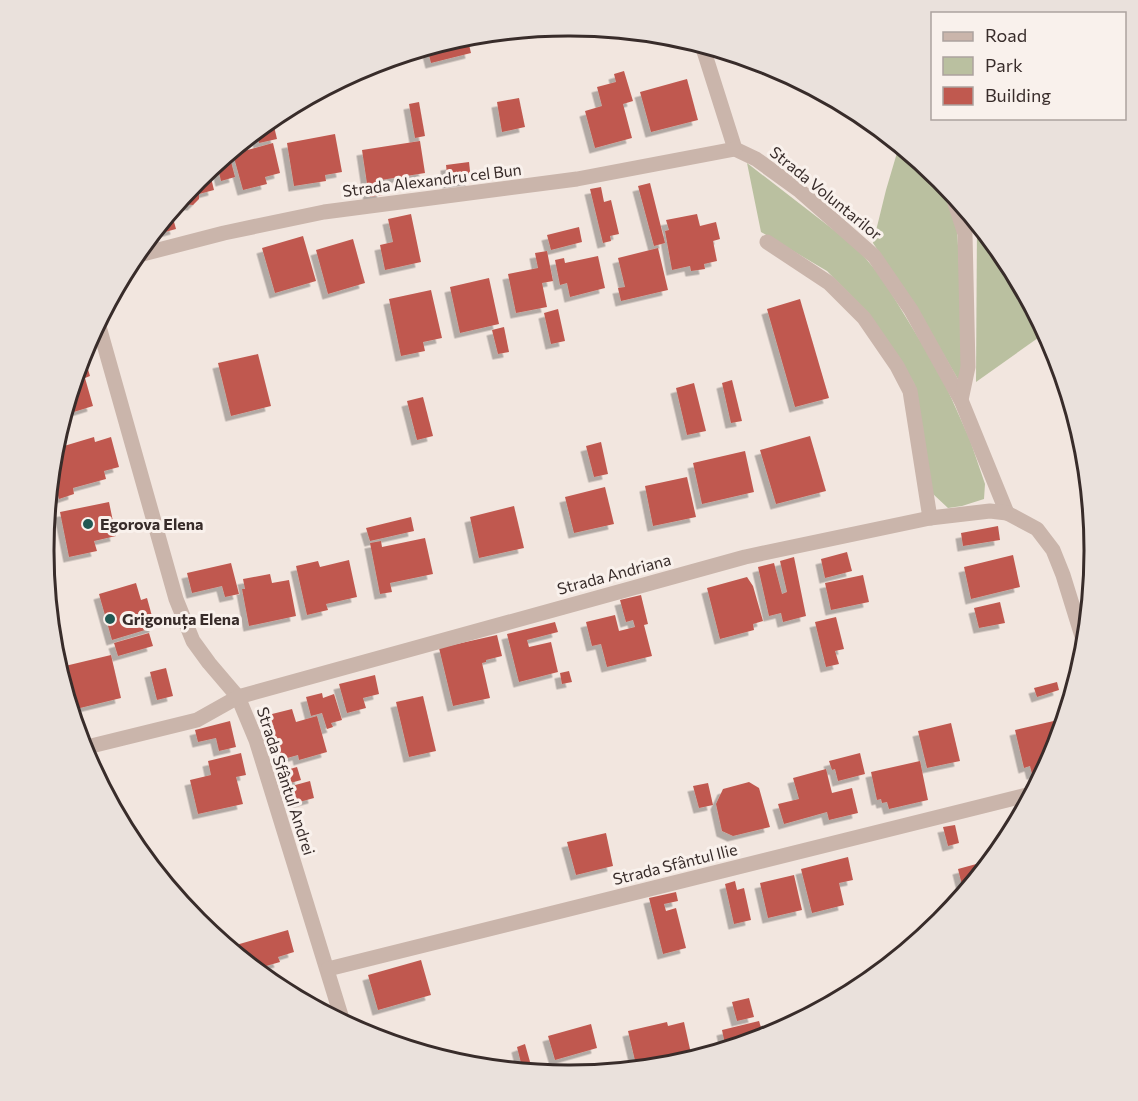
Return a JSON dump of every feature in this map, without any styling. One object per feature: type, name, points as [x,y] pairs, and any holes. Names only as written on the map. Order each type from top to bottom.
[{"type":"street","points":[[705,55],[735,149]]},
{"type":"street","name":"Strada Alexandru cel Bun","points":[[150,252],[224,233],[324,212],[577,179],[735,149]]},
{"type":"street","name":"Strada Voluntarilor","points":[[735,149],[756,159],[800,191],[874,256],[911,310],[961,400],[1007,513]]},
{"type":"street","points":[[959,214],[965,234],[968,367],[961,400]]},
{"type":"street","points":[[767,242],[829,283],[864,318],[897,366],[910,391],[930,518]]},
{"type":"street","name":"Strada Sfântul Andrei","points":[[102,337],[176,599],[193,641],[238,697],[256,740],[340,1011]]},
{"type":"street","name":"Strada Andriana","points":[[93,745],[197,720],[238,697],[745,556],[930,518],[990,511],[1007,513],[1037,530],[1053,550],[1078,625]]},
{"type":"street","name":"Strada Sfântul Ilie","points":[[328,969],[1021,797]]},
{"type":"green space","points":[[897,154],[949,204],[957,227],[964,359],[959,381],[919,312],[873,243]]},
{"type":"green space","points":[[747,163],[857,248],[882,278],[941,375],[970,440],[985,484],[984,499],[948,508],[933,494],[914,383],[867,312],[827,271],[761,232]]},
{"type":"green space","points":[[977,237],[1015,293],[1037,339],[976,382]]},
{"type":"building","points":[[469,46],[471,53],[431,63],[429,56]]},
{"type":"building","points":[[624,71],[633,101],[623,104],[632,138],[595,148],[585,111],[602,106],[597,87],[616,82],[614,74]]},
{"type":"building","points":[[687,79],[698,120],[651,132],[640,92]]},
{"type":"building","points":[[519,98],[525,127],[502,132],[497,102]]},
{"type":"building","points":[[419,102],[425,136],[415,138],[409,104]]},
{"type":"building","points":[[275,129],[277,139],[259,143],[258,140]]},
{"type":"building","points":[[335,134],[342,172],[325,175],[326,181],[294,186],[287,143]]},
{"type":"building","points":[[420,141],[425,173],[381,180],[383,195],[369,197],[362,150]]},
{"type":"building","points":[[273,143],[280,173],[265,177],[267,184],[243,190],[235,160],[246,150]]},
{"type":"building","points":[[469,162],[471,180],[448,183],[446,165]]},
{"type":"building","points":[[231,163],[235,177],[221,181],[219,174]]},
{"type":"building","points":[[212,181],[214,190],[199,194],[199,199],[193,205],[188,205]]},
{"type":"building","points":[[650,183],[665,243],[654,246],[638,186]]},
{"type":"building","points":[[601,187],[604,202],[611,200],[619,234],[610,236],[611,241],[603,243],[590,189]]},
{"type":"building","points":[[411,214],[421,262],[385,270],[380,245],[393,242],[388,219]]},
{"type":"building","points":[[697,214],[700,226],[716,222],[720,239],[713,241],[717,261],[704,264],[705,269],[691,271],[690,266],[672,270],[665,231],[669,230],[666,220]]},
{"type":"building","points":[[174,221],[176,229],[165,232]]},
{"type":"building","points":[[579,227],[582,242],[551,250],[547,235]]},
{"type":"building","points":[[303,236],[316,281],[275,293],[262,248]]},
{"type":"building","points":[[353,239],[365,283],[328,294],[316,250]]},
{"type":"building","points":[[658,248],[668,290],[621,301],[618,288],[625,287],[618,258]]},
{"type":"building","points":[[547,251],[553,281],[542,283],[547,307],[516,313],[508,274],[538,268],[535,253]]},
{"type":"building","points":[[598,256],[605,288],[570,297],[567,283],[560,285],[555,260],[564,258],[565,263]]},
{"type":"building","points":[[489,278],[499,324],[460,333],[450,287]]},
{"type":"building","points":[[431,290],[442,338],[423,342],[425,351],[401,356],[389,299]]},
{"type":"building","points":[[800,299],[829,398],[795,407],[767,309]]},
{"type":"building","points":[[558,309],[565,341],[551,344],[544,313]]},
{"type":"building","points":[[504,327],[509,352],[498,354],[492,330]]},
{"type":"building","points":[[258,354],[271,406],[231,416],[218,363]]},
{"type":"building","points":[[88,369],[90,376],[85,378],[93,406],[74,412],[82,385]]},
{"type":"building","points":[[732,380],[742,421],[731,423],[722,383]]},
{"type":"building","points":[[694,383],[706,431],[687,435],[676,388]]},
{"type":"building","points":[[423,397],[433,436],[417,440],[407,401]]},
{"type":"building","points":[[810,436],[826,491],[776,504],[760,450]]},
{"type":"building","points":[[94,437],[95,442],[111,437],[119,467],[104,471],[106,479],[73,488],[74,494],[59,499],[59,483],[65,446]]},
{"type":"building","points":[[601,442],[608,474],[594,477],[586,446]]},
{"type":"building","points":[[745,451],[754,492],[702,504],[693,463]]},
{"type":"building","points":[[687,477],[696,517],[653,526],[645,486]]},
{"type":"building","points":[[605,487],[614,524],[574,533],[565,497]]},
{"type":"building","name":"Egorova Elena","points":[[109,502],[116,536],[94,541],[97,551],[69,557],[60,512]]},
{"type":"building","points":[[514,506],[524,548],[479,558],[470,517]]},
{"type":"building","points":[[411,517],[414,531],[370,541],[366,528]]},
{"type":"building","points":[[998,526],[1000,540],[963,546],[961,533]]},
{"type":"building","points":[[425,538],[433,574],[390,583],[392,592],[380,594],[370,543],[381,541],[382,547]]},
{"type":"building","points":[[847,552],[852,571],[825,578],[821,559]]},
{"type":"building","points":[[1013,555],[1020,587],[971,599],[964,567]]},
{"type":"building","points":[[794,557],[806,616],[783,622],[781,613],[769,616],[758,567],[774,563],[782,594],[787,592],[780,561]]},
{"type":"building","points":[[349,560],[357,597],[326,604],[328,610],[307,615],[296,566],[318,561],[320,567]]},
{"type":"building","points":[[231,563],[239,594],[225,597],[222,586],[192,593],[187,573]]},
{"type":"building","points":[[270,574],[272,583],[289,580],[296,616],[249,626],[242,589],[245,589],[243,579]]},
{"type":"building","points":[[863,575],[869,602],[831,610],[825,583]]},
{"type":"building","points":[[747,577],[753,586],[763,621],[753,624],[754,630],[720,639],[707,588]]},
{"type":"building","points":[[136,583],[141,600],[147,598],[155,627],[112,640],[99,594]]},
{"type":"building","points":[[641,595],[648,624],[644,625],[652,656],[607,667],[601,644],[592,646],[586,622],[615,615],[619,631],[635,627],[633,620],[626,622],[620,600]]},
{"type":"building","points":[[1000,602],[1005,623],[979,628],[974,608]]},
{"type":"building","points":[[836,617],[844,649],[835,651],[839,664],[826,667],[815,622]]},
{"type":"building","points":[[555,622],[558,632],[527,640],[529,647],[551,642],[558,672],[519,682],[507,634]]},
{"type":"building","points":[[149,633],[153,646],[118,656],[114,643]]},
{"type":"building","points":[[497,635],[502,656],[482,663],[490,698],[453,706],[439,648]]},
{"type":"building","points":[[111,655],[121,698],[80,708],[67,665]]},
{"type":"building","points":[[166,668],[173,696],[157,700],[150,672]]},
{"type":"building","points":[[569,671],[572,682],[562,684],[560,673]]},
{"type":"building","points":[[375,675],[379,694],[363,698],[366,708],[347,713],[339,684]]},
{"type":"building","points":[[1057,682],[1059,690],[1037,697],[1034,688]]},
{"type":"building","points":[[322,693],[323,698],[334,694],[342,720],[331,723],[333,727],[327,729],[322,713],[311,716],[306,697]]},
{"type":"building","points":[[423,696],[436,751],[409,757],[396,702]]},
{"type":"building","points":[[292,709],[296,722],[317,716],[327,752],[299,760],[298,755],[280,760],[268,715]]},
{"type":"building","points":[[230,721],[236,747],[219,751],[216,738],[198,742],[195,730]]},
{"type":"building","points":[[1054,721],[1032,774],[1030,766],[1024,768],[1015,730]]},
{"type":"building","points":[[951,723],[960,761],[927,768],[918,731]]},
{"type":"building","points":[[241,753],[246,775],[236,777],[243,804],[198,814],[190,780],[211,775],[208,761]]},
{"type":"building","points":[[860,753],[865,774],[838,781],[835,769],[832,770],[829,761]]},
{"type":"building","points":[[920,761],[928,800],[889,809],[887,802],[882,803],[881,799],[877,800],[871,772]]},
{"type":"building","points":[[297,767],[301,780],[287,784],[283,771]]},
{"type":"building","points":[[826,769],[832,793],[852,788],[858,813],[829,820],[827,812],[784,824],[778,804],[799,799],[793,778]]},
{"type":"building","points":[[310,781],[314,798],[292,804],[288,787]]},
{"type":"building","points":[[749,782],[759,788],[770,827],[733,836],[722,831],[716,804],[723,789]]},
{"type":"building","points":[[708,783],[713,805],[699,808],[693,786]]},
{"type":"building","points":[[955,825],[959,843],[948,846],[943,827]]},
{"type":"building","points":[[606,833],[613,866],[576,875],[567,842]]},
{"type":"building","points":[[848,857],[853,880],[839,883],[844,905],[812,913],[801,869]]},
{"type":"building","points":[[977,864],[962,883],[958,869]]},
{"type":"building","points":[[794,875],[802,910],[768,918],[760,883]]},
{"type":"building","points":[[735,881],[737,890],[744,888],[751,920],[734,924],[725,884]]},
{"type":"building","points":[[676,892],[678,901],[664,904],[666,911],[676,908],[686,948],[663,954],[649,898]]},
{"type":"building","points":[[288,930],[294,952],[278,957],[280,962],[266,966],[239,944]]},
{"type":"building","points":[[421,960],[431,995],[378,1010],[368,975]]},
{"type":"building","points":[[749,998],[754,1017],[737,1021],[732,1002]]},
{"type":"building","points":[[759,1021],[761,1028],[724,1041],[722,1030]]},
{"type":"building","points":[[667,1022],[668,1026],[684,1022],[690,1050],[635,1061],[628,1031]]},
{"type":"building","points":[[591,1024],[597,1048],[555,1060],[548,1036]]},
{"type":"building","points":[[525,1044],[530,1064],[521,1063],[517,1047]]},
{"type":"place","name":"Egorova Elena","points":[[88,524]]},
{"type":"place","name":"Grigonuța Elena","points":[[110,619]]}]
